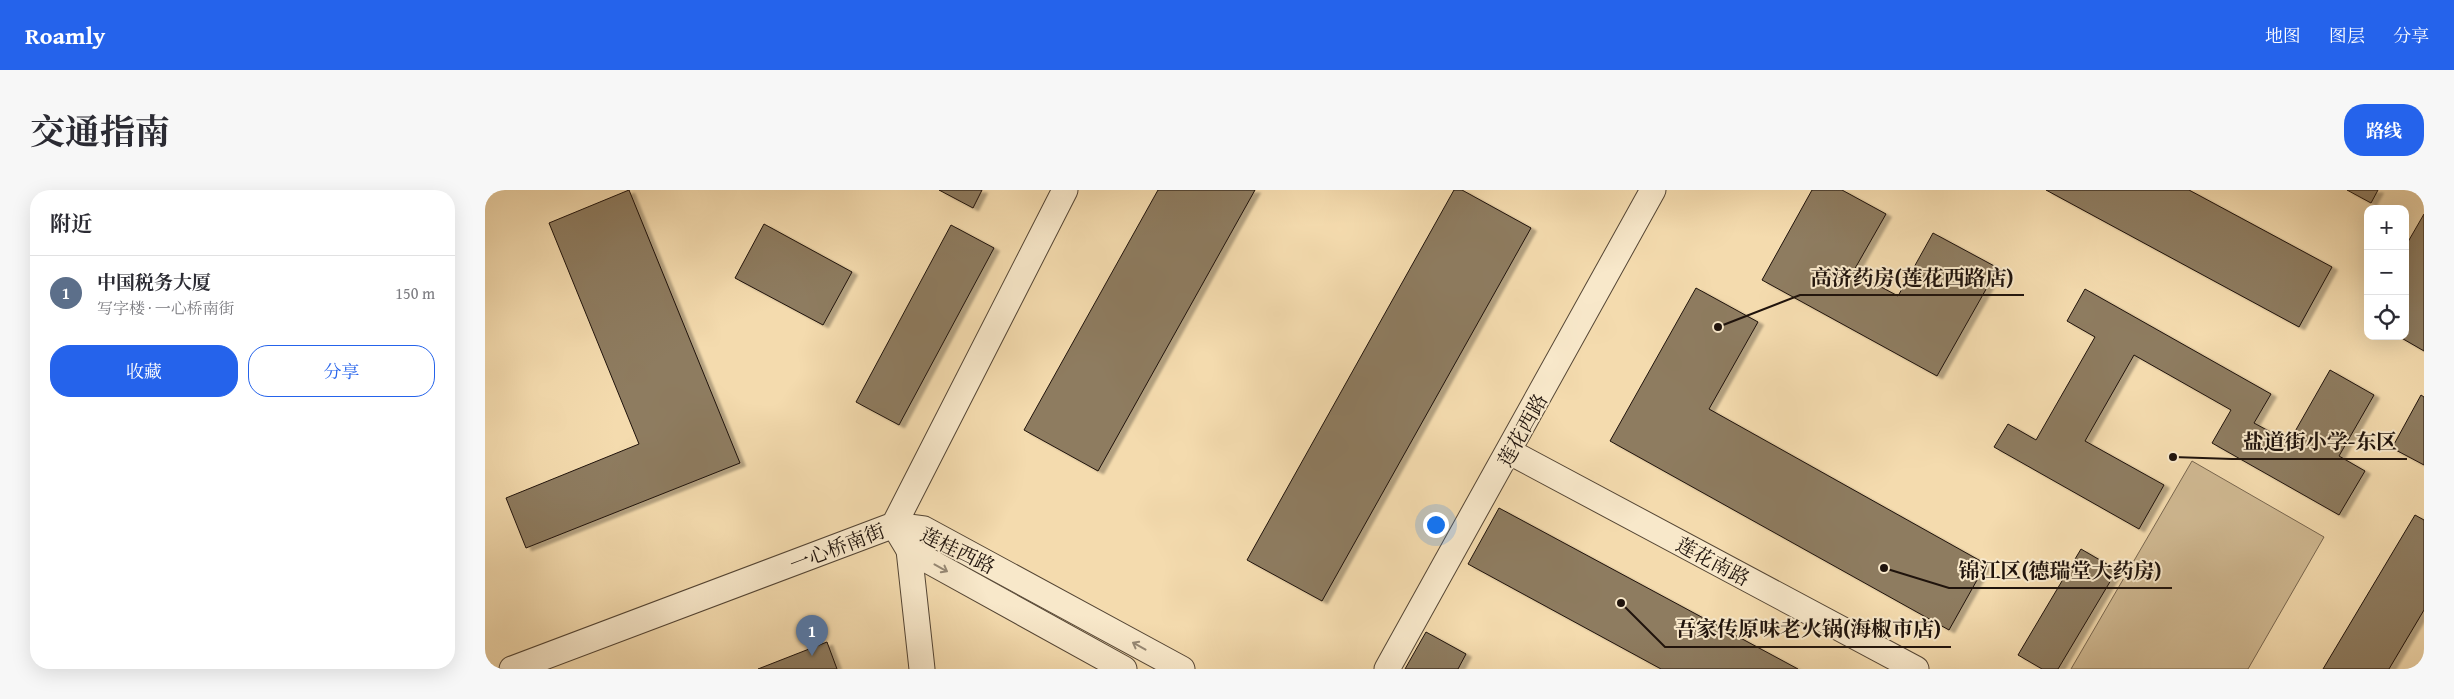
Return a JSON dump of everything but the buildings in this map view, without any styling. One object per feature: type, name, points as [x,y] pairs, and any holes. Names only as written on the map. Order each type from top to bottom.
[{"type":"street","name":"一心桥南街","points":[[512,669],[894,525],[1065,190]]},
{"type":"street","name":"莲花西路","points":[[1387,669],[1510,452],[1653,190]]},
{"type":"street","name":"莲花南路","points":[[1510,452],[1916,669]]},
{"type":"street","name":"莲桂西路","points":[[894,525],[909,550],[1124,669]]},
{"type":"street","name":"莲桂西路","points":[[894,525],[924,529],[1181,669]]},
{"type":"street","points":[[909,550],[922,669]]},
{"type":"shaded area","points":[[2192,461],[2324,537],[2248,669],[2071,669]]},
{"type":"place","name":"高济药房(莲花西路店)","points":[[1718,327]]},
{"type":"place","name":"盐道街小学-东区","points":[[2173,457]]},
{"type":"place","name":"锦江区(德瑞堂大药房)","points":[[1884,568]]},
{"type":"place","name":"吾家传原味老火锅(海椒市店)","points":[[1621,603]]},
{"type":"place","name":"中国税务大厦","points":[[812,656]]}]
